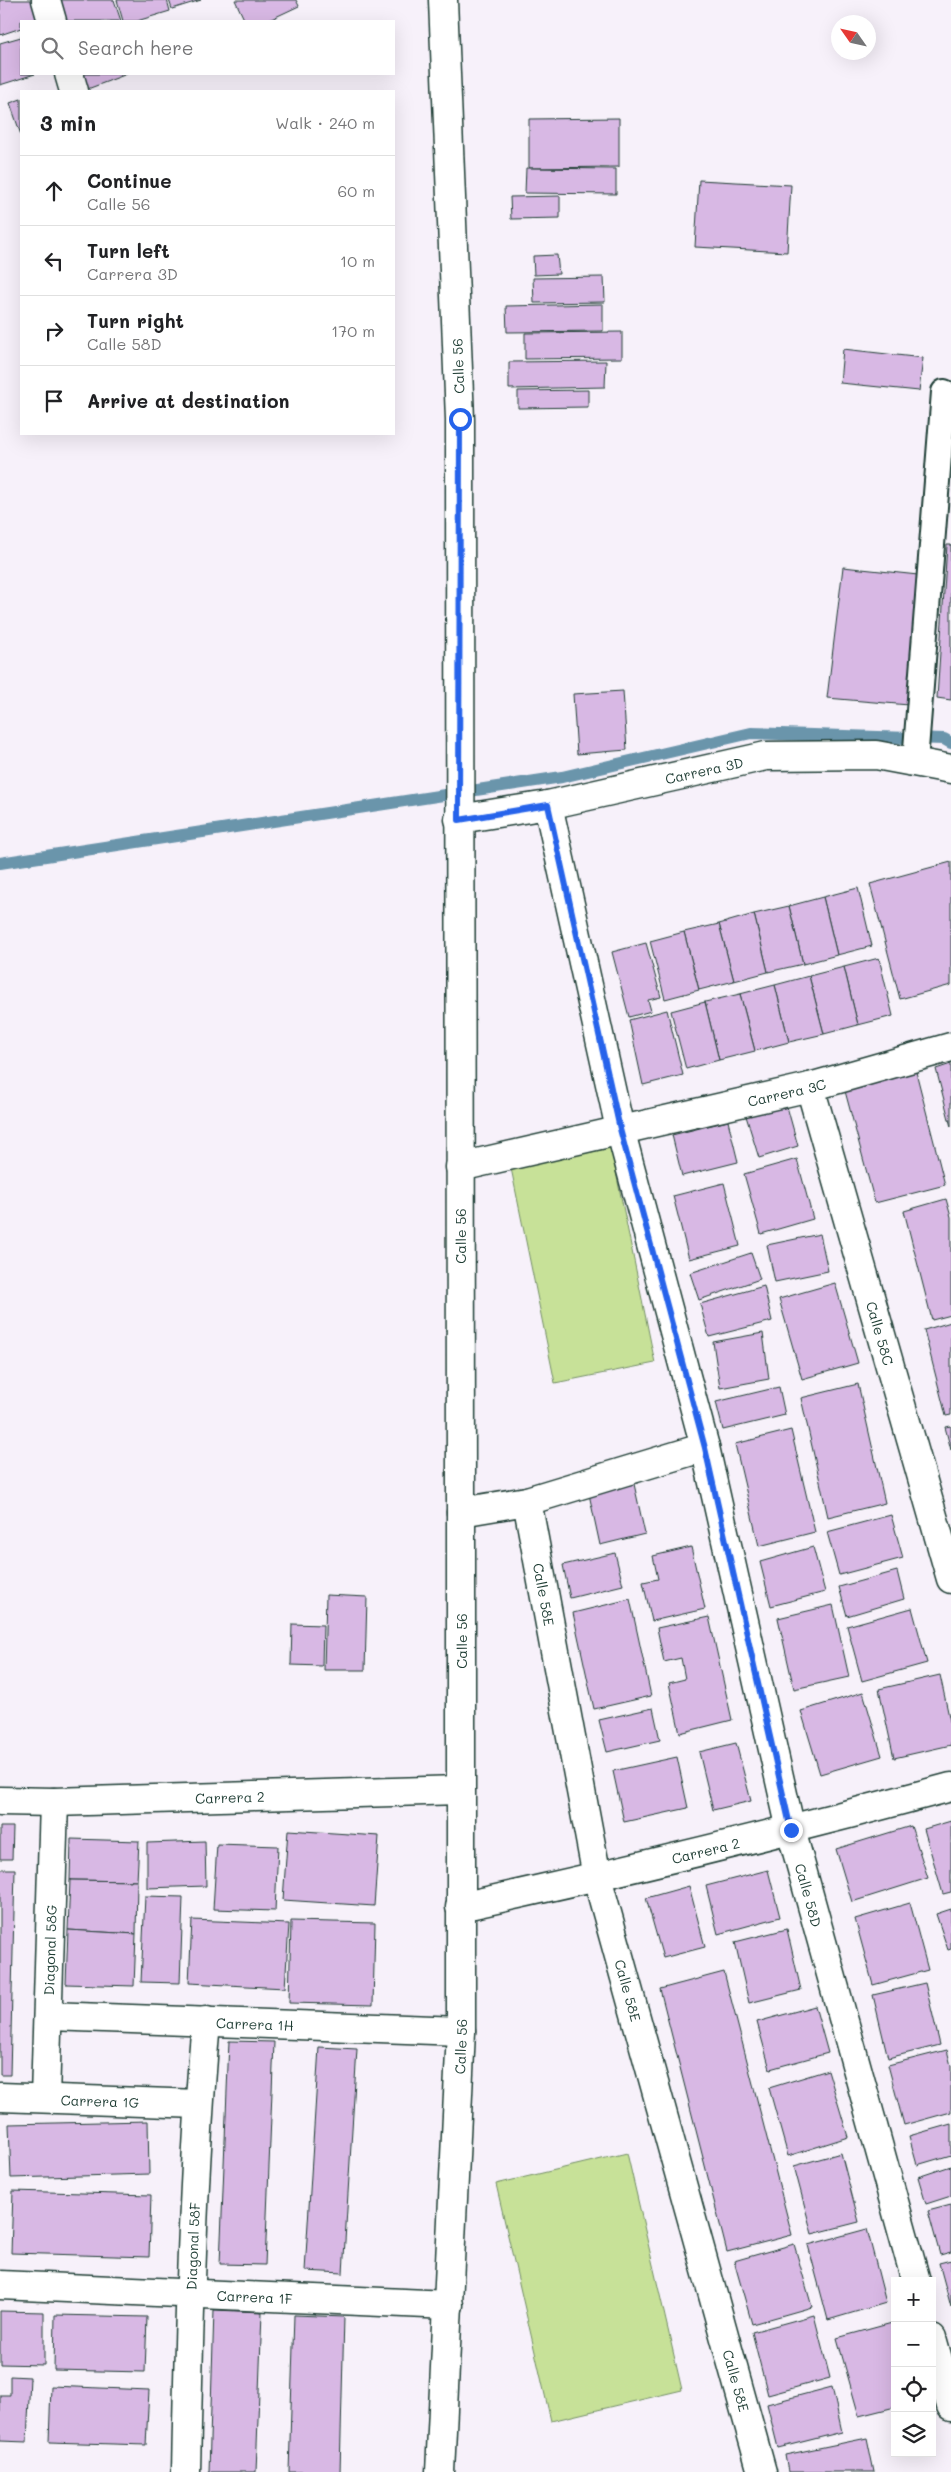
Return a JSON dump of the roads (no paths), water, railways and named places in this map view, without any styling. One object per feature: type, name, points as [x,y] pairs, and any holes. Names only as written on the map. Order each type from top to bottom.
[{"type":"street","points":[[46,0],[52,20]]},
{"type":"street","name":"Calle 56","points":[[440,2472],[460,2031],[462,1512],[459,820],[460,419],[442,0]]},
{"type":"street","points":[[69,75],[74,90]]},
{"type":"street","name":"Carrera 3D","points":[[459,820],[548,805],[766,756],[876,755],[951,769]]},
{"type":"street","name":"Calle 58D","points":[[548,805],[620,1129],[705,1448],[791,1830],[915,2277]]},
{"type":"street","name":"Carrera 3C","points":[[460,1167],[810,1087],[951,1047]]},
{"type":"street","name":"Calle 58C","points":[[810,1087],[951,1579]]},
{"type":"street","points":[[462,1512],[527,1501],[705,1448]]},
{"type":"street","name":"Calle 58E","points":[[527,1501],[597,1877],[762,2472]]},
{"type":"street","name":"Carrera 2","points":[[460,1906],[597,1877],[791,1830],[951,1787]]},
{"type":"street","name":"Carrera 2","points":[[0,1801],[54,1802],[460,1790]]},
{"type":"street","name":"Diagonal 58G","points":[[45,2098],[49,2016],[54,1802]]},
{"type":"street","name":"Carrera 1H","points":[[49,2016],[460,2031]]},
{"type":"street","name":"Diagonal 58F","points":[[186,2472],[190,2292],[199,2104],[206,2021]]},
{"type":"street","name":"Carrera 1G","points":[[0,2097],[199,2104]]},
{"type":"street","name":"Carrera 1F","points":[[0,2285],[449,2305]]},
{"type":"street","points":[[936,2352],[951,2406]]},
{"type":"lane","points":[[915,762],[944,392]]},
{"type":"waterway","points":[[0,863],[562,777],[751,733],[944,739],[951,743]]}]
